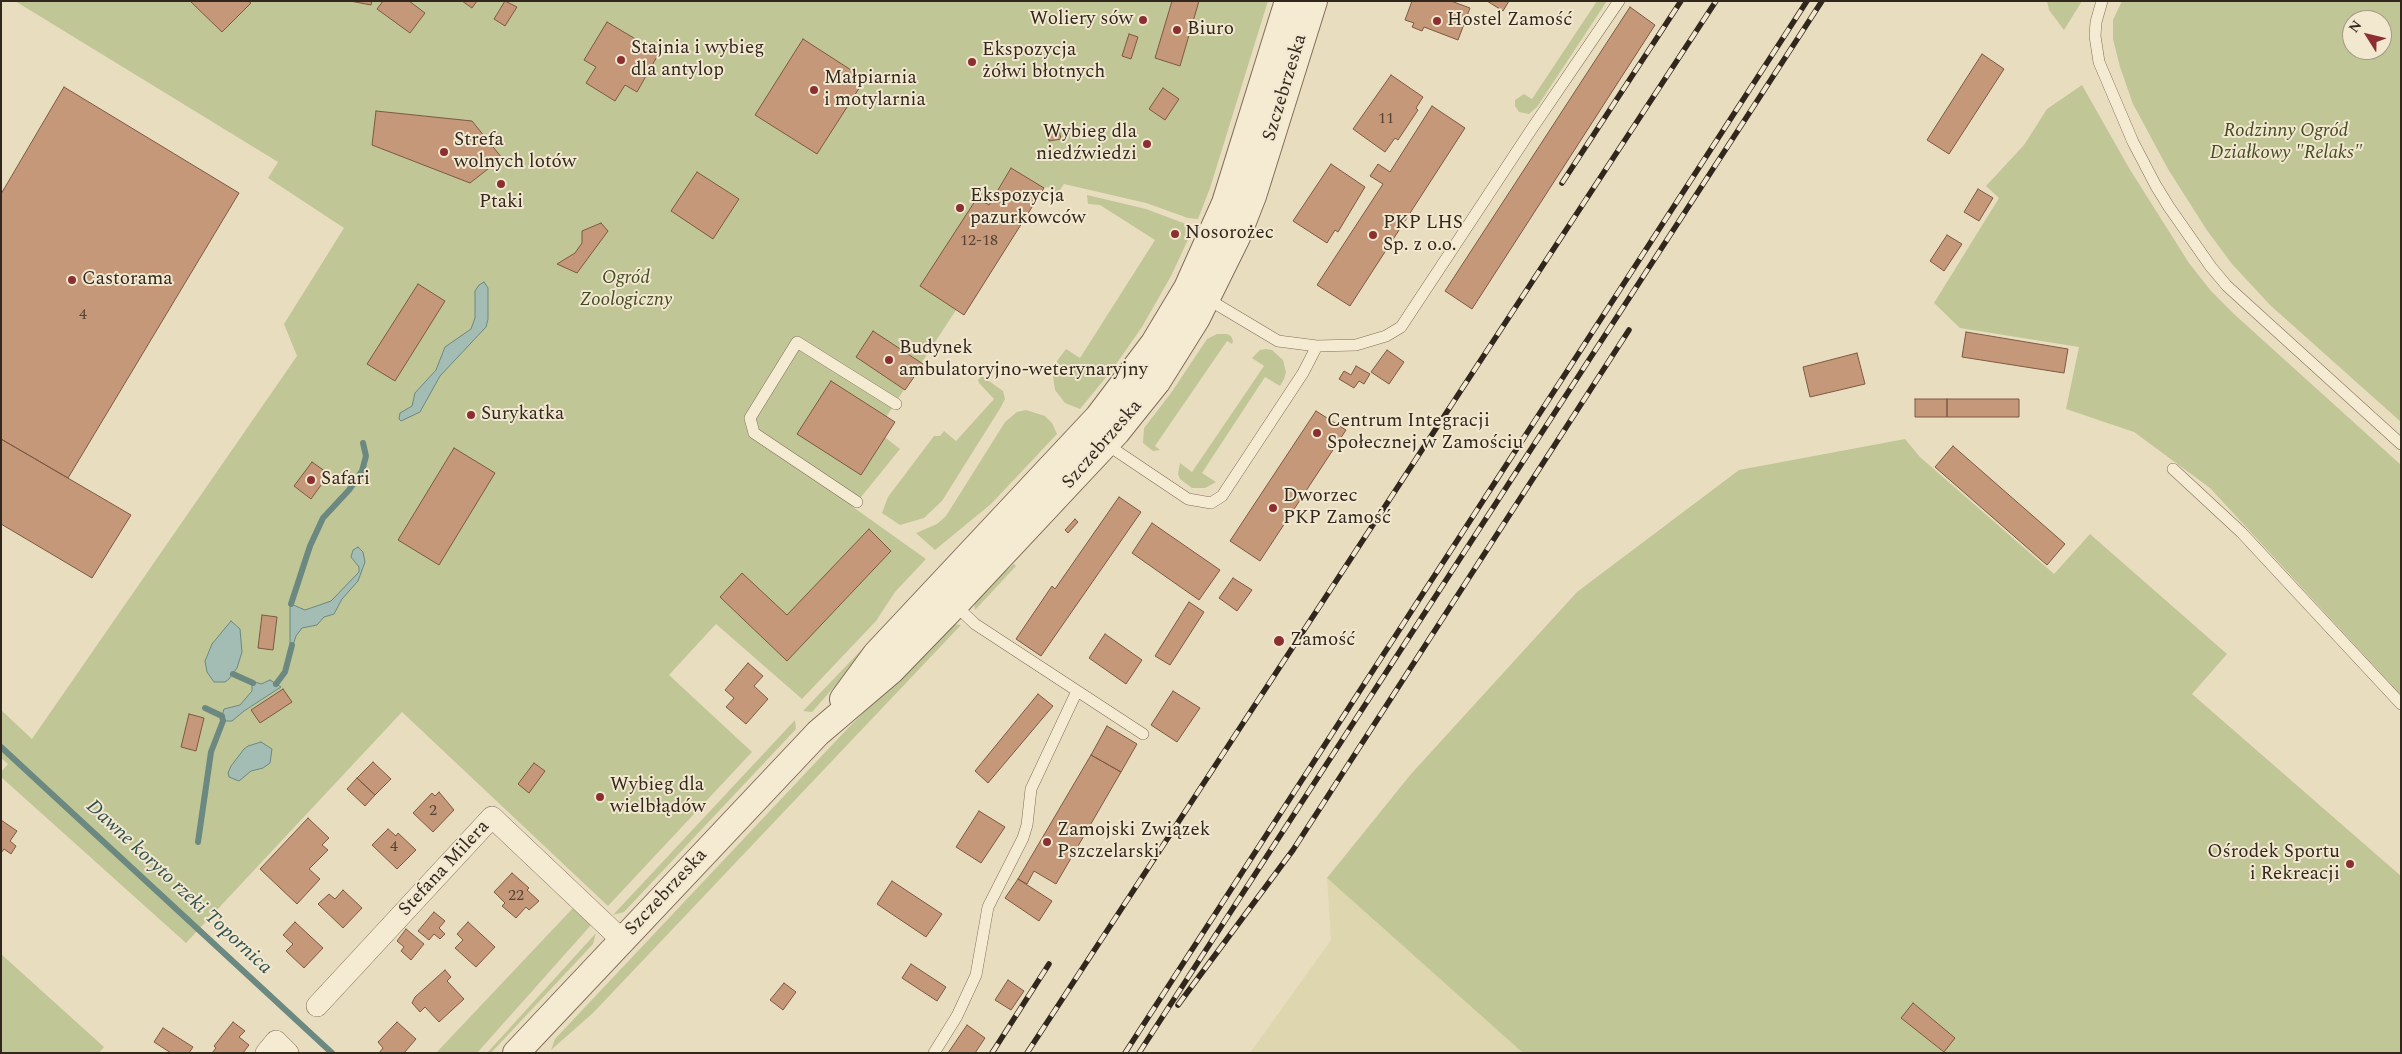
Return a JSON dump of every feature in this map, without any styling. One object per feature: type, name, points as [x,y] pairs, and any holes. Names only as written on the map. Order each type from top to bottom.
[{"type":"street","name":"Szczebrzeska","points":[[1197,294],[1211,238],[1230,188],[1288,1]]},
{"type":"street","name":"Szczebrzeska","points":[[518,1052],[818,733],[892,670],[955,605],[1096,437],[1115,396],[1149,351],[1231,252],[1253,196],[1314,1]]},
{"type":"street","name":"Szczebrzeska","points":[[818,733],[876,654],[1096,437]]},
{"type":"street","name":"Stefana Milera","points":[[317,1006],[492,817],[622,940]]},
{"type":"street","points":[[266,1053],[276,1041],[288,1053]]},
{"type":"lane","points":[[1197,294],[1278,341],[1317,346],[1356,344],[1386,336],[1401,327],[1619,1]]},
{"type":"lane","points":[[2102,1],[2096,22],[2095,36],[2099,62],[2136,150],[2169,207],[2206,260],[2227,286],[2401,444]]},
{"type":"lane","points":[[857,502],[754,433],[750,418],[797,342],[896,404]]},
{"type":"lane","points":[[1096,437],[1188,500],[1211,503],[1222,496],[1311,360],[1317,346]]},
{"type":"lane","points":[[2173,469],[2211,502],[2241,532],[2401,704]]},
{"type":"lane","points":[[955,605],[975,624],[1143,734]]},
{"type":"lane","points":[[934,1053],[957,1016],[976,975],[988,906],[1022,838],[1027,825],[1031,789],[1077,691]]},
{"type":"shaded area","points":[[1327,878],[1523,1053],[1250,1053],[1331,940]]},
{"type":"green space","name":"Ogród Zoologiczny","points":[[15,1],[1268,1],[1210,188],[1198,219],[1188,218],[1146,203],[1064,184],[1058,193],[1048,187],[1044,188],[964,315],[956,310],[877,431],[900,449],[853,507],[926,559],[895,592],[876,621],[802,699],[716,624],[669,675],[752,752],[608,906],[402,712],[186,943],[1,777],[1,772],[8,764],[1,758],[1,710],[32,739],[297,356],[284,324],[344,228],[268,178],[278,162]]},
{"type":"green space","points":[[1597,1],[1607,1],[1537,107],[1529,114],[1519,112],[1515,106],[1515,100],[1524,94],[1532,99]]},
{"type":"green space","points":[[2047,1],[2082,1],[2064,30],[2049,10]]},
{"type":"green space","name":"Rodzinny Ogród Działkowy \"Relaks\"","points":[[2122,1],[2401,1],[2401,422],[2270,305],[2232,264],[2206,229],[2168,169],[2133,104],[2120,67],[2113,39],[2113,20]]},
{"type":"green space","points":[[2082,85],[2129,168],[2189,263],[2211,291],[2401,465],[2401,695],[2210,488],[2134,432],[2066,409],[2079,347],[1960,328],[1934,303],[1999,198],[1986,186],[2024,145],[2047,109]]},
{"type":"green space","points":[[1087,195],[1146,209],[1186,224],[1193,229],[1171,276],[1142,327],[1112,370],[1080,409],[1065,403],[1055,390],[1053,377],[1057,361],[1066,349],[1080,358],[1155,240],[1100,205],[1088,204]]},
{"type":"green space","points":[[1217,334],[1231,336],[1232,344],[1227,341],[1155,446],[1160,450],[1153,451],[1143,443],[1144,428],[1171,393],[1207,339]]},
{"type":"green space","points":[[1260,350],[1272,350],[1283,360],[1286,372],[1284,379],[1280,386],[1265,377],[1202,473],[1216,482],[1205,488],[1192,488],[1180,479],[1178,474],[1180,463],[1192,472],[1264,366],[1252,358]]},
{"type":"green space","points":[[982,376],[1003,391],[1005,399],[1001,407],[942,501],[924,518],[900,525],[882,513],[888,497],[934,436],[940,436],[944,431],[956,441],[994,399],[979,383],[978,380]]},
{"type":"green space","points":[[1026,410],[1045,416],[1052,423],[1057,434],[991,504],[935,550],[916,533],[937,524],[946,516],[1005,422],[1017,412]]},
{"type":"green space","points":[[1905,439],[1920,457],[2054,574],[2090,534],[2227,654],[2192,694],[2401,876],[2401,1053],[1523,1053],[1327,878],[1411,774],[1577,592],[1739,470]]},
{"type":"green space","points":[[1014,564],[1016,566],[975,610],[974,603],[980,592]]},
{"type":"green space","points":[[888,622],[880,635],[812,712],[803,711]]},
{"type":"green space","points":[[953,624],[961,625],[593,1013],[551,1050],[555,1039],[849,727]]},
{"type":"green space","points":[[795,720],[796,729],[624,912],[613,915]]},
{"type":"green space","points":[[573,908],[591,925],[477,1053],[436,1053]]},
{"type":"green space","points":[[596,933],[593,944],[491,1053],[487,1053]]},
{"type":"green space","points":[[1,954],[104,1047],[99,1053],[1,1053]]},
{"type":"water","points":[[484,282],[488,288],[488,319],[486,327],[440,376],[420,412],[401,421],[399,419],[400,413],[412,406],[415,393],[436,370],[445,347],[471,329],[475,318],[475,291]]},
{"type":"water","points":[[358,547],[363,552],[365,562],[358,581],[342,599],[334,614],[324,617],[317,625],[302,628],[296,636],[293,645],[290,645],[291,604],[305,610],[331,601],[359,572],[359,567],[351,557],[353,550]]},
{"type":"water","points":[[231,621],[240,629],[242,652],[237,668],[229,679],[225,682],[214,682],[207,672],[205,661],[212,644]]},
{"type":"water","points":[[270,680],[281,687],[232,721],[223,721],[224,709],[240,705],[252,691],[252,683],[261,684]]},
{"type":"water","points":[[261,742],[272,749],[270,763],[263,768],[251,771],[239,781],[229,777],[228,773],[231,766],[244,749]]},
{"type":"building","points":[[190,1],[248,1],[251,3],[222,32]]},
{"type":"building","points":[[350,1],[372,1],[371,5]]},
{"type":"building","points":[[383,1],[409,1],[425,13],[410,33],[377,9]]},
{"type":"building","points":[[462,1],[477,1],[472,8]]},
{"type":"building","points":[[505,1],[517,7],[505,26],[494,19]]},
{"type":"building","name":"Biuro","points":[[1172,1],[1199,1],[1180,66],[1155,58]]},
{"type":"building","name":"Hostel Zamość","points":[[1412,1],[1451,1],[1470,8],[1458,40],[1424,27],[1422,31],[1412,27],[1414,23],[1405,20]]},
{"type":"building","points":[[1487,1],[1509,1],[1503,11]]},
{"type":"building","points":[[1630,7],[1655,25],[1472,309],[1445,291]]},
{"type":"building","points":[[607,22],[659,53],[637,92],[625,85],[615,101],[586,83],[596,67],[584,60]]},
{"type":"building","points":[[1129,34],[1138,37],[1131,59],[1122,56]]},
{"type":"building","points":[[803,39],[865,79],[817,154],[755,115]]},
{"type":"building","points":[[1982,54],[2004,69],[1949,154],[1927,140]]},
{"type":"building","points":[[1391,75],[1423,97],[1416,108],[1418,110],[1398,140],[1395,138],[1385,152],[1353,129]]},
{"type":"building","points":[[64,87],[239,193],[68,478],[1,439],[1,194]]},
{"type":"building","points":[[1163,88],[1179,99],[1165,120],[1149,109]]},
{"type":"building","name":"PKP LHS Sp. z o.o.","points":[[1432,106],[1465,128],[1350,306],[1317,285],[1383,184],[1370,176],[1378,164],[1390,172]]},
{"type":"building","name":"Strefa wolnych lotów","points":[[376,111],[472,121],[502,158],[470,183],[372,145]]},
{"type":"building","points":[[1059,130],[1061,139],[1049,141],[1048,132]]},
{"type":"building","points":[[1331,164],[1365,187],[1338,232],[1335,230],[1327,243],[1293,221]]},
{"type":"building","points":[[1011,168],[1044,188],[964,315],[920,286],[977,198],[989,205]]},
{"type":"building","points":[[697,172],[739,199],[713,239],[671,211]]},
{"type":"building","points":[[1978,189],[1993,198],[1979,221],[1964,212]]},
{"type":"building","points":[[601,223],[608,231],[577,273],[557,264],[575,253],[582,243],[582,231]]},
{"type":"building","points":[[1947,235],[1962,244],[1944,271],[1930,261]]},
{"type":"building","points":[[418,284],[445,301],[395,381],[367,364]]},
{"type":"building","name":"Budynek ambulatoryjno-weterynaryjny","points":[[873,331],[923,364],[905,390],[856,357]]},
{"type":"building","points":[[1966,332],[2068,349],[2064,373],[1962,357]]},
{"type":"building","points":[[1387,350],[1404,362],[1389,384],[1371,372]]},
{"type":"building","points":[[1857,353],[1865,384],[1810,397],[1803,367]]},
{"type":"building","points":[[1356,366],[1370,374],[1364,384],[1359,381],[1354,388],[1339,379],[1344,371],[1351,375]]},
{"type":"building","points":[[831,381],[895,422],[861,475],[797,434]]},
{"type":"building","points":[[1915,399],[1947,399],[1947,417],[1915,417]]},
{"type":"building","points":[[1947,399],[2019,399],[2019,417],[1947,417]]},
{"type":"building","name":"Dworzec PKP Zamość","points":[[1316,411],[1346,430],[1260,561],[1230,541]]},
{"type":"building","points":[[1,439],[131,515],[92,578],[1,524]]},
{"type":"building","points":[[1953,446],[2065,544],[2047,565],[1935,467]]},
{"type":"building","points":[[454,448],[495,473],[439,565],[398,540]]},
{"type":"building","name":"Safari","points":[[312,462],[329,474],[311,499],[294,486]]},
{"type":"building","points":[[1119,497],[1141,512],[1041,656],[1016,639],[1052,586],[1055,589]]},
{"type":"building","points":[[1075,519],[1078,522],[1068,533],[1065,530]]},
{"type":"building","points":[[1152,523],[1220,570],[1199,600],[1132,553]]},
{"type":"building","points":[[869,529],[891,551],[787,661],[720,597],[742,573],[787,615]]},
{"type":"building","points":[[1233,578],[1252,590],[1237,611],[1219,598]]},
{"type":"building","points":[[1189,602],[1204,612],[1170,665],[1155,656]]},
{"type":"building","points":[[262,615],[277,617],[273,650],[258,648]]},
{"type":"building","points":[[1105,634],[1142,660],[1126,684],[1089,658]]},
{"type":"building","points":[[748,663],[763,676],[754,686],[768,699],[746,724],[726,707],[734,698],[725,690]]},
{"type":"building","points":[[283,689],[292,702],[260,723],[251,710]]},
{"type":"building","points":[[1173,691],[1200,708],[1177,742],[1151,725]]},
{"type":"building","points":[[1038,694],[1053,706],[988,783],[975,771]]},
{"type":"building","points":[[189,714],[204,718],[196,751],[181,747]]},
{"type":"building","points":[[1107,726],[1137,744],[1121,772],[1091,755]]},
{"type":"building","points":[[1091,755],[1121,772],[1056,884],[1034,871],[1027,884],[1018,879]]},
{"type":"building","points":[[373,762],[391,779],[375,795],[357,778]]},
{"type":"building","points":[[534,763],[545,771],[529,793],[518,784]]},
{"type":"building","points":[[357,778],[375,795],[365,806],[347,789]]},
{"type":"building","points":[[439,792],[454,810],[433,832],[413,813],[432,793],[435,796]]},
{"type":"building","points":[[979,811],[1005,827],[981,863],[956,847]]},
{"type":"building","points":[[308,818],[329,838],[322,845],[328,850],[309,869],[320,879],[297,904],[260,869]]},
{"type":"building","points":[[1,820],[17,831],[10,841],[16,846],[11,854],[4,849],[1,853]]},
{"type":"building","points":[[388,829],[396,836],[398,833],[416,850],[397,869],[372,845]]},
{"type":"building","points":[[512,873],[529,888],[527,890],[539,901],[529,910],[526,907],[516,918],[502,906],[505,903],[494,892]]},
{"type":"building","points":[[1018,879],[1052,901],[1039,921],[1005,898]]},
{"type":"building","points":[[892,881],[942,914],[926,937],[877,904]]},
{"type":"building","points":[[343,890],[362,908],[343,928],[318,904],[329,894],[335,899]]},
{"type":"building","points":[[434,912],[445,921],[439,928],[445,934],[440,939],[434,934],[429,940],[418,931]]},
{"type":"building","points":[[295,922],[323,948],[304,968],[286,951],[293,944],[283,935]]},
{"type":"building","points":[[468,922],[495,947],[476,967],[455,948],[463,940],[457,934]]},
{"type":"building","points":[[406,929],[424,944],[411,960],[401,951],[404,947],[397,941]]},
{"type":"building","points":[[911,964],[946,987],[937,1001],[902,978]]},
{"type":"building","points":[[445,970],[451,977],[447,981],[464,999],[439,1022],[425,1007],[420,1012],[412,1003],[415,997]]},
{"type":"building","points":[[1008,980],[1024,991],[1011,1010],[995,1000]]},
{"type":"building","points":[[784,983],[796,992],[783,1010],[770,1000]]},
{"type":"building","points":[[1913,1003],[1955,1038],[1944,1052],[1901,1018]]},
{"type":"building","points":[[233,1022],[245,1031],[239,1037],[249,1045],[243,1053],[212,1053],[216,1048],[214,1046]]},
{"type":"building","points":[[397,1022],[416,1039],[404,1053],[379,1053],[383,1048],[378,1042]]},
{"type":"building","points":[[967,1025],[985,1038],[975,1053],[948,1053]]},
{"type":"building","points":[[163,1028],[193,1047],[189,1053],[171,1053],[154,1042]]},
{"type":"waterway","points":[[291,604],[310,546],[323,518],[349,490],[362,471],[366,456],[363,443]]},
{"type":"waterway","points":[[276,684],[285,672],[292,645]]},
{"type":"waterway","points":[[233,674],[253,683]]},
{"type":"waterway","points":[[198,842],[211,752],[223,721],[222,716],[205,708]]},
{"type":"waterway","name":"Dawne koryto rzeki Topornica","points":[[1,747],[332,1053]]},
{"type":"railway","points":[[1562,183],[1681,1]]},
{"type":"railway","points":[[1027,1053],[1716,1]]},
{"type":"railway","points":[[1125,1053],[1807,1]]},
{"type":"railway","points":[[1139,1053],[1822,1]]},
{"type":"railway","points":[[1178,1005],[1293,850],[1629,330]]},
{"type":"railway","points":[[992,1053],[1049,964]]},
{"type":"place","name":"Woliery sów","points":[[1143,20]]},
{"type":"place","name":"Hostel Zamość","points":[[1437,21]]},
{"type":"place","name":"Biuro","points":[[1177,30]]},
{"type":"place","name":"Stajnia i wybieg dla antylop","points":[[621,60]]},
{"type":"place","name":"Ekspozycja żółwi błotnych","points":[[972,62]]},
{"type":"place","name":"Małpiarnia i motylarnia","points":[[814,90]]},
{"type":"place","name":"Wybieg dla niedźwiedzi","points":[[1147,144]]},
{"type":"place","name":"Strefa wolnych lotów","points":[[444,152]]},
{"type":"place","name":"Ptaki","points":[[501,184]]},
{"type":"place","name":"Ekspozycja pazurkowców","points":[[960,208]]},
{"type":"place","name":"Nosorożec","points":[[1175,234]]},
{"type":"place","name":"PKP LHS Sp. z o.o.","points":[[1373,235]]},
{"type":"place","name":"Castorama","points":[[72,280]]},
{"type":"place","name":"Budynek ambulatoryjno-weterynaryjny","points":[[889,360]]},
{"type":"place","name":"Surykatka","points":[[471,415]]},
{"type":"place","name":"Centrum Integracji Społecznej w Zamościu","points":[[1317,433]]},
{"type":"place","name":"Safari","points":[[311,480]]},
{"type":"place","name":"Dworzec PKP Zamość","points":[[1273,508]]},
{"type":"place","name":"Zamość","points":[[1279,641]]},
{"type":"place","name":"Wybieg dla wielbłądów","points":[[600,797]]},
{"type":"place","name":"Zamojski Związek Pszczelarski","points":[[1047,842]]},
{"type":"place","name":"Ośrodek Sportu i Rekreacji","points":[[2350,864]]}]
